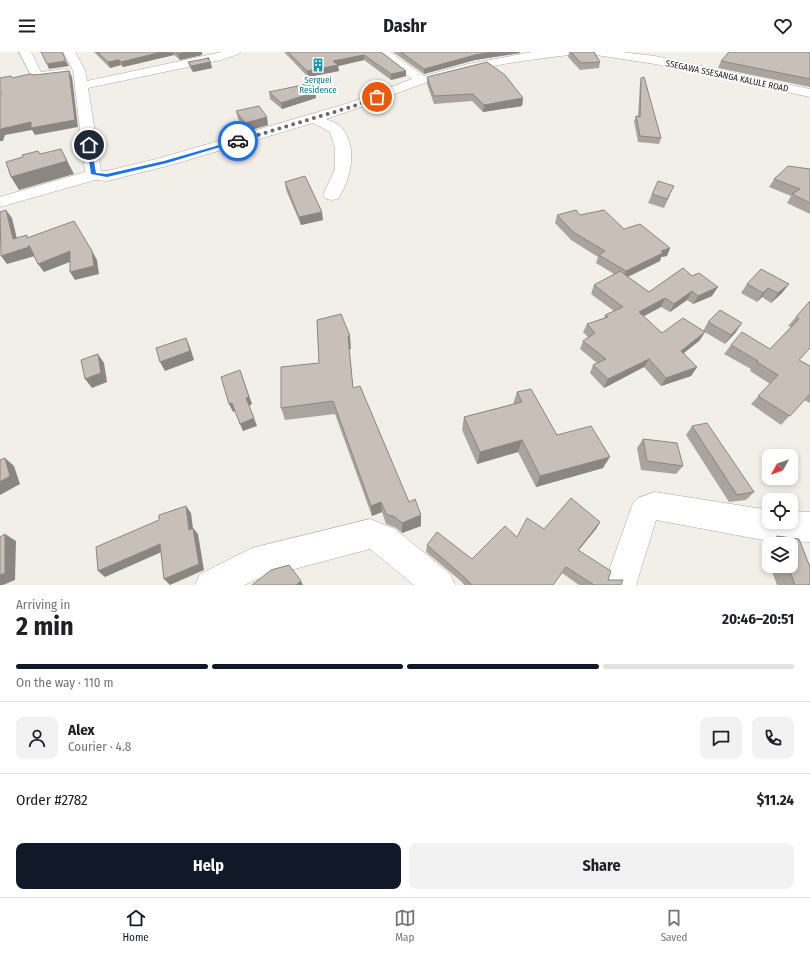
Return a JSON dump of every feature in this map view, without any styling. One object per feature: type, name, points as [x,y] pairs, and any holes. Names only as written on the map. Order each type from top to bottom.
[{"type":"street","points":[[25,52],[37,76],[79,70]]},
{"type":"street","points":[[69,52],[79,70],[94,174]]},
{"type":"street","points":[[81,86],[235,52]]},
{"type":"street","points":[[382,52],[422,80]]},
{"type":"street","points":[[0,202],[94,174],[107,176],[158,164],[354,106],[422,80],[531,54],[569,52]]},
{"type":"street","name":"SSEGAWA SSESANGA KALULE ROAD","points":[[596,52],[655,60],[810,93]]},
{"type":"street","points":[[315,118],[336,130],[343,148],[343,169],[332,195]]},
{"type":"street","points":[[620,585],[643,513],[648,508],[655,506],[763,525],[810,527]]},
{"type":"street","points":[[211,585],[252,564],[370,534],[384,540],[439,585]]},
{"type":"building","points":[[41,52],[62,52],[66,61],[47,64]]},
{"type":"building","points":[[97,52],[162,52],[121,62],[119,60],[108,62]]},
{"type":"building","points":[[288,52],[381,52],[406,71],[391,74],[364,55],[333,61],[338,65],[307,71]]},
{"type":"building","points":[[401,52],[492,52],[475,55],[424,69]]},
{"type":"building","points":[[571,52],[594,52],[600,62],[581,63]]},
{"type":"building","points":[[729,52],[810,52],[810,79],[721,61]]},
{"type":"building","points":[[207,58],[211,62],[191,66],[188,62]]},
{"type":"building","points":[[487,62],[505,75],[523,98],[484,105],[473,94],[434,96],[427,77]]},
{"type":"building","points":[[69,71],[75,120],[31,128],[31,122],[1,129],[0,132],[0,94],[2,94],[0,91],[0,78],[11,76],[12,78],[30,74],[34,75]]},
{"type":"building","points":[[644,77],[661,138],[640,136],[636,116],[640,117],[641,78]]},
{"type":"building","points":[[312,83],[315,92],[281,103],[269,92]]},
{"type":"building","points":[[259,106],[267,117],[245,123],[236,111]]},
{"type":"building","points":[[61,149],[67,161],[11,177],[6,162],[23,157],[22,155],[38,151],[40,154]]},
{"type":"building","points":[[788,166],[810,169],[810,203],[792,194],[800,189],[774,179]]},
{"type":"building","points":[[305,176],[322,212],[299,217],[285,182]]},
{"type":"building","points":[[658,181],[674,186],[667,199],[652,194]]},
{"type":"building","points":[[6,210],[13,239],[27,235],[27,238],[74,221],[92,251],[94,266],[70,272],[70,251],[38,264],[29,245],[29,247],[1,256],[0,212]]},
{"type":"building","points":[[576,210],[580,215],[604,210],[624,229],[640,224],[670,248],[661,251],[663,253],[626,271],[599,255],[605,251],[573,232],[557,215]]},
{"type":"building","points":[[683,268],[692,276],[699,273],[718,287],[698,296],[692,291],[674,304],[665,298],[639,312],[662,333],[683,318],[705,332],[681,351],[697,367],[666,378],[649,359],[608,379],[593,365],[606,359],[583,341],[595,333],[587,324],[608,317],[605,315],[623,307],[594,285],[620,271],[649,292]]},
{"type":"building","points":[[761,269],[789,284],[778,293],[768,288],[763,293],[747,284]]},
{"type":"building","points":[[810,301],[810,348],[799,360],[810,366],[810,394],[790,416],[758,396],[778,375],[731,345],[742,332],[770,349],[799,319],[796,317]]},
{"type":"building","points":[[720,310],[742,323],[731,335],[708,322]]},
{"type":"building","points":[[341,314],[350,336],[348,336],[353,388],[360,386],[409,502],[415,499],[421,515],[402,523],[395,517],[386,514],[381,502],[371,506],[333,401],[281,408],[281,367],[319,363],[317,320]]},
{"type":"building","points":[[186,338],[190,351],[160,362],[156,348]]},
{"type":"building","points":[[98,354],[101,373],[85,379],[81,360]]},
{"type":"building","points":[[240,370],[249,397],[246,398],[254,418],[240,424],[232,403],[229,404],[221,377]]},
{"type":"building","points":[[531,389],[557,435],[591,426],[610,457],[540,476],[522,440],[480,452],[464,417],[522,402],[517,392]]},
{"type":"building","points":[[707,423],[754,492],[737,495],[692,426]]},
{"type":"building","points":[[643,439],[677,443],[683,466],[647,461]]},
{"type":"building","points":[[5,458],[10,476],[0,482],[0,460]]},
{"type":"building","points":[[571,498],[600,522],[578,550],[611,571],[608,580],[623,580],[621,585],[594,585],[566,567],[553,585],[472,585],[427,545],[437,532],[472,559],[505,526],[517,537],[527,518],[544,529]]},
{"type":"building","points":[[186,506],[189,530],[193,528],[199,564],[164,579],[160,544],[98,571],[96,547],[159,520],[159,515]]},
{"type":"building","points":[[5,534],[5,573],[0,575],[0,537]]},
{"type":"building","points":[[798,539],[810,567],[810,585],[795,585],[791,573],[798,573]]},
{"type":"building","points":[[289,565],[301,581],[296,585],[252,585],[271,570]]},
{"type":"way so far","points":[[238,141],[354,106],[377,97]]},
{"type":"place","name":"Serguei Residence","points":[[318,65]]},
{"type":"route","points":[[89,145],[94,174],[107,176],[165,162],[238,141]]}]
